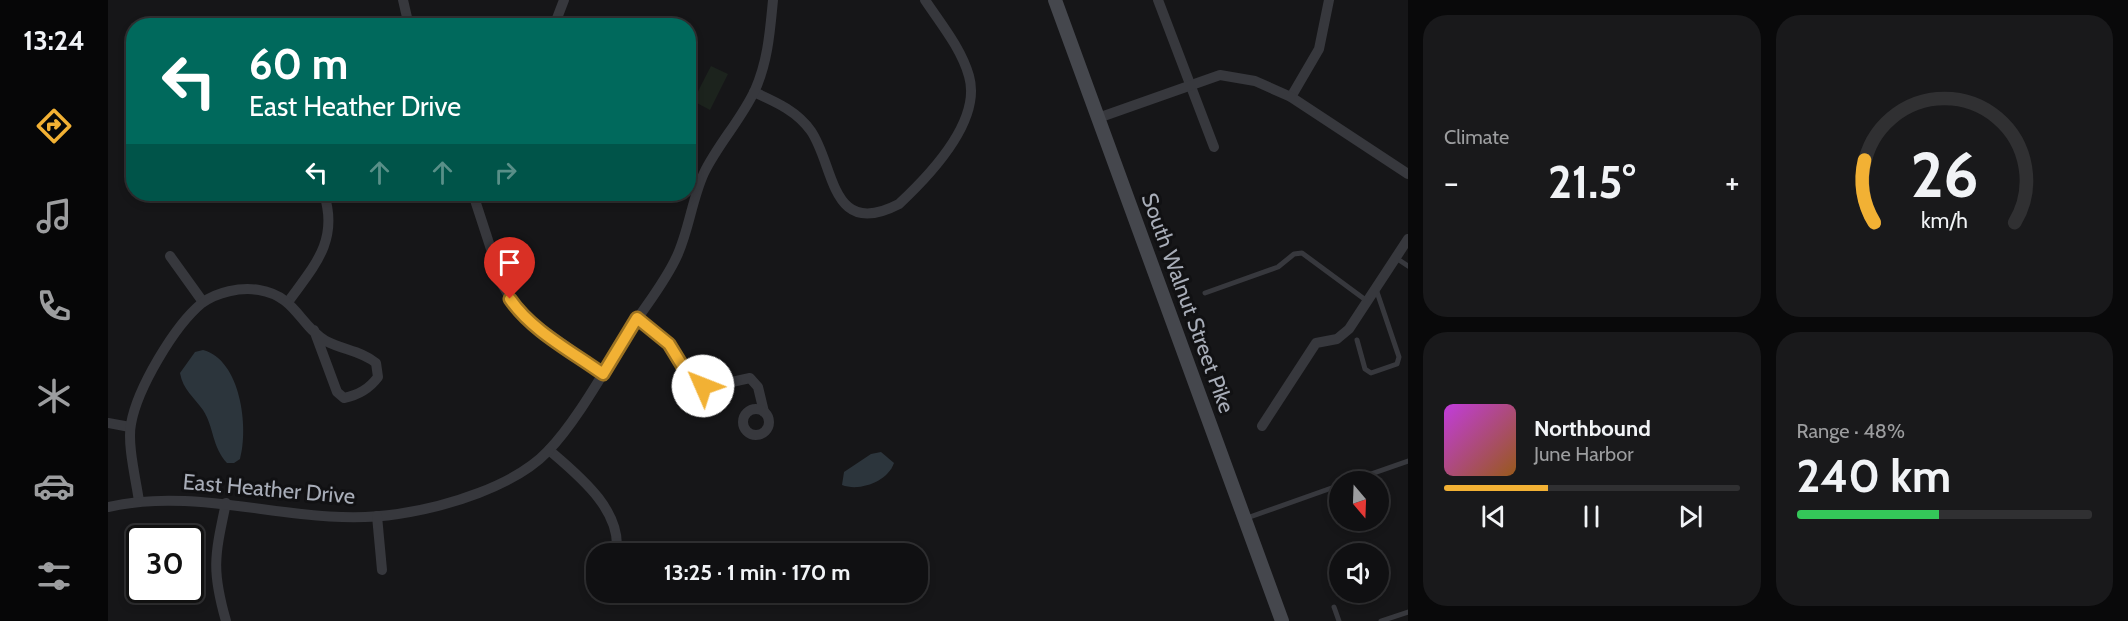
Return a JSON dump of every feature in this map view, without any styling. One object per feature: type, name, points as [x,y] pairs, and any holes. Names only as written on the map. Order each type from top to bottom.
[{"type":"street","points":[[403,0],[407,18]]},
{"type":"street","points":[[557,18],[564,0]]},
{"type":"street","name":"East Heather Drive","points":[[696,199],[705,171],[754,92],[770,39],[772,0]]},
{"type":"street","points":[[754,92],[788,108],[803,121],[817,141],[836,193],[847,206],[857,212],[886,211],[899,204],[961,130],[971,98],[970,78],[962,58],[925,0]]},
{"type":"street","name":"South Walnut Street Pike","points":[[1055,0],[1282,621]]},
{"type":"street","points":[[1158,0],[1214,147]]},
{"type":"street","points":[[1291,97],[1319,49],[1329,0]]},
{"type":"street","points":[[1098,118],[1220,75],[1255,81],[1291,97],[1408,174]]},
{"type":"street","points":[[288,302],[325,245],[329,215],[326,201]]},
{"type":"street","points":[[475,201],[504,286],[519,312],[603,374]]},
{"type":"street","name":"East Heather Drive","points":[[108,507],[139,501],[174,500],[226,503],[339,518],[377,516],[417,510],[500,484],[523,472],[549,450],[603,374],[677,257],[695,201]]},
{"type":"street","points":[[1262,426],[1309,351],[1316,343],[1342,336],[1408,239]]},
{"type":"street","points":[[170,256],[203,302]]},
{"type":"street","points":[[139,501],[130,427],[141,394],[172,340],[203,302],[228,292],[249,289],[268,292],[288,302],[325,340],[368,356],[376,363],[378,376],[371,386],[353,396],[344,398],[337,392],[314,330]]},
{"type":"street","points":[[637,318],[669,344],[686,373],[698,385],[709,387],[750,378],[758,387],[764,412]]},
{"type":"street","points":[[108,423],[130,427]]},
{"type":"street","points":[[549,450],[596,493],[611,525],[616,543]]},
{"type":"street","points":[[226,503],[214,562],[216,585],[226,621]]},
{"type":"street","points":[[377,516],[382,570]]},
{"type":"lane","points":[[1205,293],[1278,267],[1294,254],[1302,253],[1367,301]]},
{"type":"lane","points":[[1396,258],[1408,266]]},
{"type":"lane","points":[[1357,340],[1365,369],[1371,373],[1397,364],[1399,357],[1376,287]]},
{"type":"lane","points":[[1379,471],[1408,461]]},
{"type":"lane","points":[[1245,518],[1329,489]]},
{"type":"lane","points":[[1334,607],[1339,621]]},
{"type":"lane","points":[[1381,621],[1408,612]]},
{"type":"shaded area","points":[[711,66],[728,74],[710,110],[696,103],[696,95]]},
{"type":"shaded area","points":[[203,350],[216,356],[226,367],[239,397],[243,446],[240,459],[234,463],[227,463],[222,457],[207,417],[181,379],[180,373],[195,352]]},
{"type":"shaded area","points":[[881,452],[894,463],[886,475],[865,486],[842,485],[844,472],[871,454]]},
{"type":"route","points":[[510,299],[519,312],[536,327],[603,374],[637,318],[669,344],[691,380],[703,386]]}]
